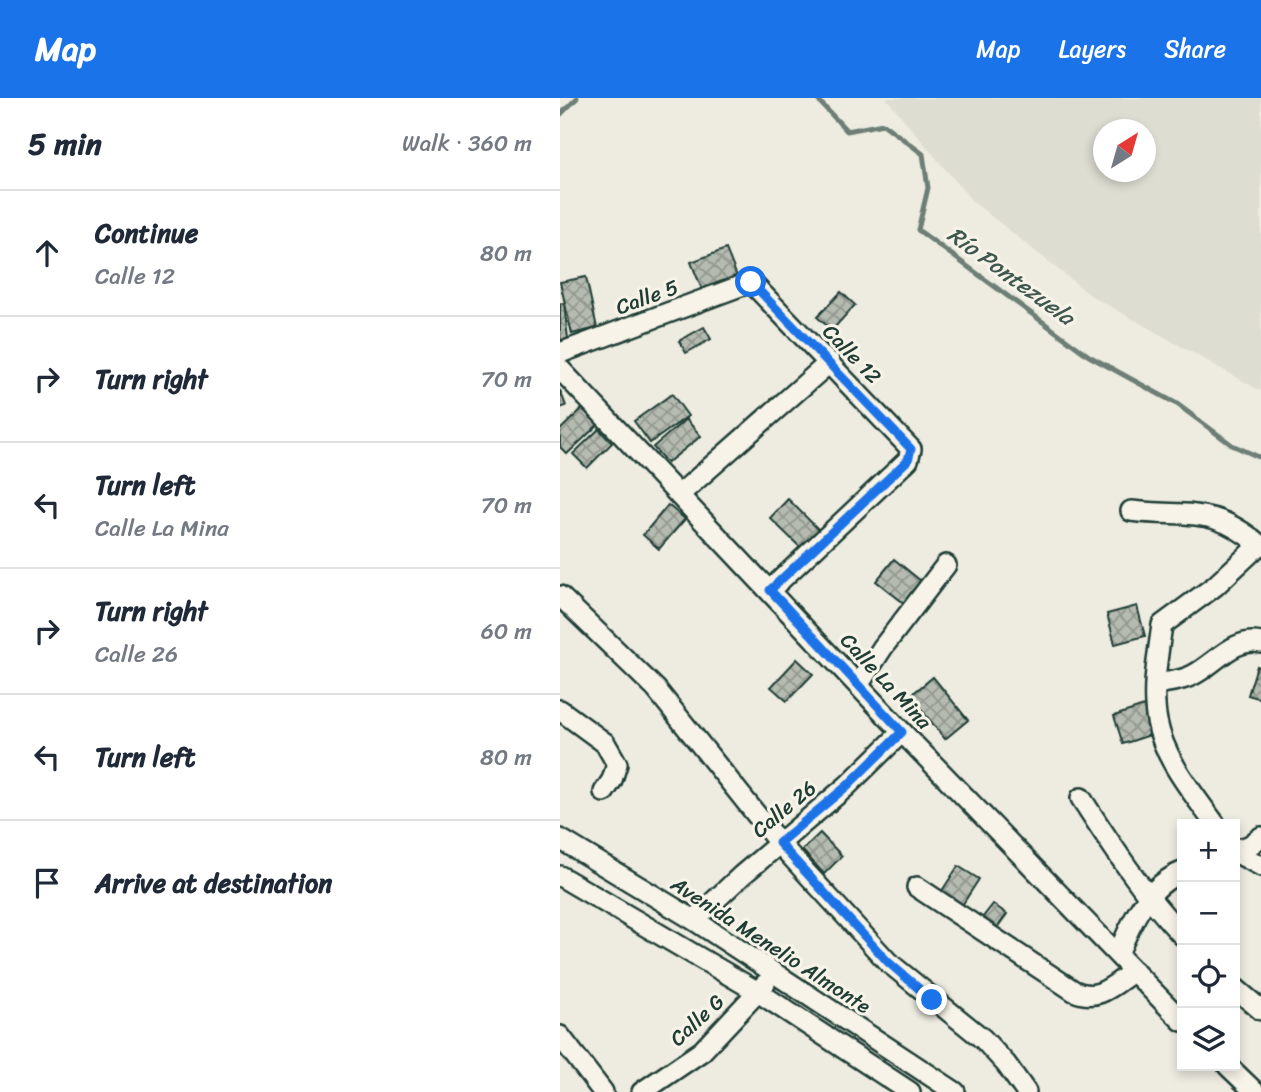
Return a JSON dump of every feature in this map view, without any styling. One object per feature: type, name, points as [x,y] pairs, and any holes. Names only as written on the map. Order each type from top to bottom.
[{"type":"street","name":"Calle 5","points":[[560,354],[751,282]]},
{"type":"street","name":"Calle 12","points":[[751,282],[911,449],[908,460],[770,590]]},
{"type":"street","points":[[680,494],[830,362]]},
{"type":"street","name":"Calle La Mina","points":[[560,369],[902,732],[1177,1016]]},
{"type":"street","points":[[1131,512],[1184,513],[1219,519],[1242,530],[1260,545],[1215,586],[1162,625],[1156,684],[1156,720],[1162,740],[1179,772],[1211,819]]},
{"type":"street","points":[[859,684],[883,647],[946,565]]},
{"type":"street","points":[[562,603],[656,690],[779,843],[888,962],[983,1039],[1006,1064],[1026,1092]]},
{"type":"street","points":[[1156,684],[1191,677],[1242,643],[1261,643]]},
{"type":"street","points":[[560,709],[605,743],[617,764],[612,780],[604,792]]},
{"type":"street","name":"Calle 26","points":[[694,920],[847,786],[902,732]]},
{"type":"street","points":[[1081,798],[1149,897],[1177,929]]},
{"type":"street","points":[[1240,849],[1250,846],[1261,837]]},
{"type":"street","name":"Avenida Menelio Almonte","points":[[560,839],[694,920],[955,1092]]},
{"type":"street","points":[[1240,854],[1261,866]]},
{"type":"street","points":[[1118,954],[1130,926],[1149,897],[1162,883],[1177,875]]},
{"type":"street","points":[[560,876],[758,992],[910,1092]]},
{"type":"street","points":[[917,887],[1074,991],[1086,996],[1096,995],[1134,971]]},
{"type":"street","name":"Calle G","points":[[642,1092],[702,1051],[775,973]]},
{"type":"street","points":[[1240,992],[1261,1010]]},
{"type":"street","points":[[560,1036],[603,1092]]},
{"type":"street","points":[[1233,1071],[1255,1092]]},
{"type":"shaded area","points":[[886,98],[1261,98],[1261,391],[1093,297],[972,201]]},
{"type":"building","points":[[726,249],[738,279],[703,292],[691,262]]},
{"type":"building","points":[[586,277],[597,328],[572,334],[560,282]]},
{"type":"building","points":[[841,292],[855,305],[832,330],[817,317]]},
{"type":"building","points":[[564,303],[568,339],[560,340],[560,304]]},
{"type":"building","points":[[704,327],[711,339],[686,353],[679,341]]},
{"type":"building","points":[[560,390],[566,406],[560,408]]},
{"type":"building","points":[[672,394],[688,416],[650,443],[634,421]]},
{"type":"building","points":[[587,404],[603,420],[567,454],[560,447],[560,430]]},
{"type":"building","points":[[686,419],[701,436],[667,463],[653,447]]},
{"type":"building","points":[[599,429],[612,443],[587,468],[573,454]]},
{"type":"building","points":[[788,499],[823,534],[805,552],[770,518]]},
{"type":"building","points":[[668,505],[685,519],[659,549],[643,535]]},
{"type":"building","points":[[894,559],[922,582],[905,604],[876,581]]},
{"type":"building","points":[[1137,606],[1145,636],[1115,644],[1107,614]]},
{"type":"building","points":[[797,659],[813,674],[787,701],[771,687]]},
{"type":"building","points":[[1257,666],[1261,668],[1261,699],[1248,695]]},
{"type":"building","points":[[933,677],[968,720],[945,739],[910,696]]},
{"type":"building","points":[[1147,705],[1156,733],[1123,744],[1114,716]]},
{"type":"building","points":[[820,833],[842,856],[824,874],[802,850]]},
{"type":"building","points":[[958,866],[979,879],[961,907],[940,894]]},
{"type":"building","points":[[993,904],[1007,914],[994,932],[979,922]]},
{"type":"waterway","name":"Río Pontezuela","points":[[560,115],[577,98]]},
{"type":"waterway","name":"Río Pontezuela","points":[[816,98],[847,131],[883,124],[923,154],[928,188],[918,230],[1089,356],[1177,404],[1232,445],[1261,458]]},
{"type":"route","points":[[751,282],[911,449],[908,460],[770,590],[902,732],[847,786],[779,843],[888,962],[932,1000]]}]
